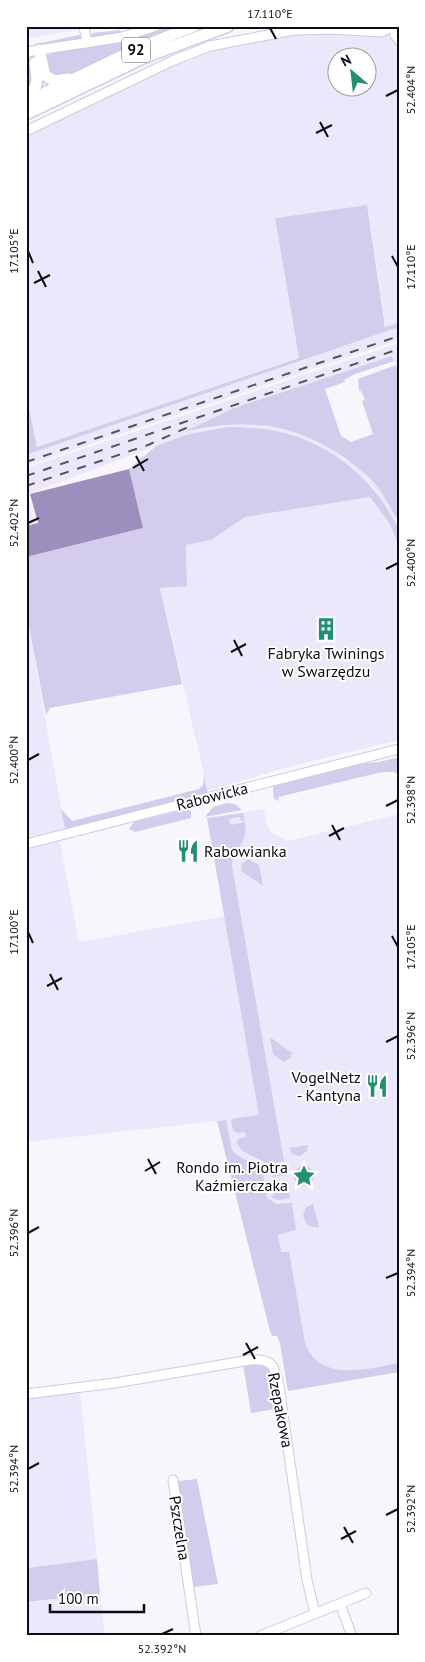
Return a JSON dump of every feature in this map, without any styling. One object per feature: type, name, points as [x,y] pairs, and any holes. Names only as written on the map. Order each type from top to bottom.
[{"type":"main road","name":"92","points":[[26,101],[139,48],[194,26]]},
{"type":"main road","name":"92","points":[[26,114],[145,57],[228,26]]},
{"type":"main road","points":[[32,51],[48,78],[57,81],[80,76]]},
{"type":"main road","points":[[26,101],[34,92],[38,82],[32,51]]},
{"type":"street","points":[[84,26],[87,43]]},
{"type":"street","points":[[32,51],[123,37],[156,26]]},
{"type":"street","points":[[26,130],[172,61],[210,46],[294,30],[333,29],[381,32],[394,26],[395,35],[399,40]]},
{"type":"street","name":"Rabowicka","points":[[26,844],[399,749]]},
{"type":"street","name":"Rzepakowa","points":[[26,1394],[115,1383],[250,1360],[261,1359],[270,1363],[275,1368],[279,1386],[307,1580],[315,1613]]},
{"type":"street","name":"Pszczelna","points":[[173,1480],[196,1636]]},
{"type":"street","points":[[260,1636],[294,1624],[315,1613],[366,1593]]},
{"type":"street","points":[[340,1604],[352,1636]]},
{"type":"shaded area","points":[[26,26],[100,26],[29,38],[29,45],[26,45]]},
{"type":"shaded area","points":[[163,26],[176,26],[60,78],[48,74],[44,59],[52,52],[125,40]]},
{"type":"shaded area","points":[[120,30],[123,33],[90,38],[93,33]]},
{"type":"shaded area","points":[[343,32],[391,35],[399,45],[399,323],[386,328],[367,205],[275,218],[299,358],[37,447],[26,393],[26,136],[174,65],[200,54],[242,42],[296,33]]},
{"type":"shaded area","points":[[82,36],[82,40],[36,46],[36,44]]},
{"type":"shaded area","points":[[26,59],[34,67],[36,79],[27,90]]},
{"type":"shaded area","points":[[367,205],[385,327],[399,323],[399,327],[26,455],[26,393],[37,447],[299,358],[275,218]]},
{"type":"shaded area","points":[[399,327],[399,340],[26,466],[26,455]]},
{"type":"shaded area","points":[[399,343],[399,371],[392,356],[234,408],[187,431],[249,423],[290,431],[326,445],[357,467],[378,487],[399,522],[399,529],[374,489],[353,469],[249,427],[227,427],[185,435],[31,493],[28,495],[34,524],[26,526],[26,468]]},
{"type":"shaded area","points":[[392,356],[394,361],[355,374],[344,380],[345,382],[325,389],[341,436],[351,442],[373,434],[362,401],[365,400],[361,391],[359,391],[358,379],[396,365],[399,371],[399,522],[379,489],[367,476],[345,458],[326,446],[306,437],[268,426],[248,425],[227,425],[184,432],[234,408]]},
{"type":"shaded area","points":[[227,427],[263,429],[289,434],[312,443],[339,458],[363,478],[382,501],[398,529],[399,546],[390,524],[370,497],[245,517],[211,540],[186,545],[187,586],[160,588],[182,684],[50,708],[46,715],[26,611],[26,557],[143,528],[129,469],[156,446],[185,435]]},
{"type":"shaded area","points":[[129,469],[143,528],[26,557],[26,526],[38,523],[30,494]]},
{"type":"shaded area","points":[[371,497],[390,524],[399,546],[399,740],[285,768],[208,791],[160,587],[187,585],[186,545],[211,540],[244,517]]},
{"type":"shaded area","points":[[26,611],[65,829],[26,838]]},
{"type":"shaded area","points":[[399,757],[399,775],[394,772],[382,772],[278,797],[279,801],[274,799],[273,789],[275,784],[355,764],[379,762]]},
{"type":"shaded area","points":[[204,775],[208,794],[65,829],[61,809],[72,821],[199,789],[203,785]]},
{"type":"shaded area","points":[[227,803],[235,804],[242,810],[205,817],[213,807]]},
{"type":"shaded area","points":[[187,809],[191,811],[191,818],[135,832],[129,829],[134,822]]},
{"type":"shaded area","points":[[264,809],[267,825],[272,833],[288,841],[399,814],[399,1372],[288,1391],[280,1343],[277,1336],[272,1336],[217,1121],[26,1142],[26,848],[57,840],[60,842],[79,942],[225,916],[207,818]]},
{"type":"shaded area","points":[[243,813],[245,821],[241,821],[240,817],[229,819],[231,825],[245,822],[246,830],[243,841],[233,859],[232,866],[284,1161],[271,1165],[242,1151],[236,1142],[240,1138],[246,1137],[245,1132],[237,1133],[233,1130],[231,1119],[259,1115],[207,818]]},
{"type":"shaded area","points":[[248,859],[259,865],[263,886],[241,871],[242,864]]},
{"type":"shaded area","points":[[270,1037],[292,1053],[290,1058],[284,1062],[273,1054]]},
{"type":"shaded area","points":[[226,1120],[232,1150],[237,1155],[262,1169],[267,1198],[277,1204],[292,1203],[296,1230],[278,1235],[281,1252],[289,1252],[305,1343],[312,1356],[322,1364],[346,1370],[359,1370],[399,1363],[399,1372],[288,1391],[280,1343],[277,1336],[272,1336],[270,1331],[217,1121]]},
{"type":"shaded area","points":[[308,1145],[307,1151],[300,1156],[292,1154],[289,1148]]},
{"type":"shaded area","points":[[304,1166],[311,1169],[314,1176],[311,1183],[304,1186],[297,1183],[294,1176],[297,1169]]},
{"type":"shaded area","points":[[284,1167],[286,1174],[273,1177],[272,1173],[267,1174],[271,1169]]},
{"type":"shaded area","points":[[283,1181],[290,1198],[277,1200],[270,1196],[274,1195],[274,1192],[271,1193],[270,1183]]},
{"type":"shaded area","points":[[313,1204],[319,1227],[309,1225],[303,1216],[306,1207]]},
{"type":"shaded area","points":[[259,1361],[273,1373],[281,1408],[251,1413],[243,1364]]},
{"type":"shaded area","points":[[80,1391],[97,1559],[26,1568],[26,1397]]},
{"type":"shaded area","points":[[197,1479],[218,1584],[193,1587],[188,1591],[169,1482]]},
{"type":"shaded area","points":[[97,1559],[100,1594],[26,1602],[26,1568]]},
{"type":"shaded area","points":[[100,1594],[105,1636],[26,1636],[26,1602]]},
{"type":"railway","points":[[26,462],[399,336]]},
{"type":"railway","points":[[26,476],[399,349]]},
{"type":"railway","points":[[26,486],[148,445],[195,424]]},
{"type":"place","name":"Fabryka Twinings w Swarzędzu","points":[[326,629]]},
{"type":"place","name":"Rabowianka","points":[[188,851]]},
{"type":"place","name":"VogelNetz - Kantyna","points":[[377,1086]]},
{"type":"place","name":"Rondo im. Piotra Kaźmierczaka","points":[[304,1176]]}]
